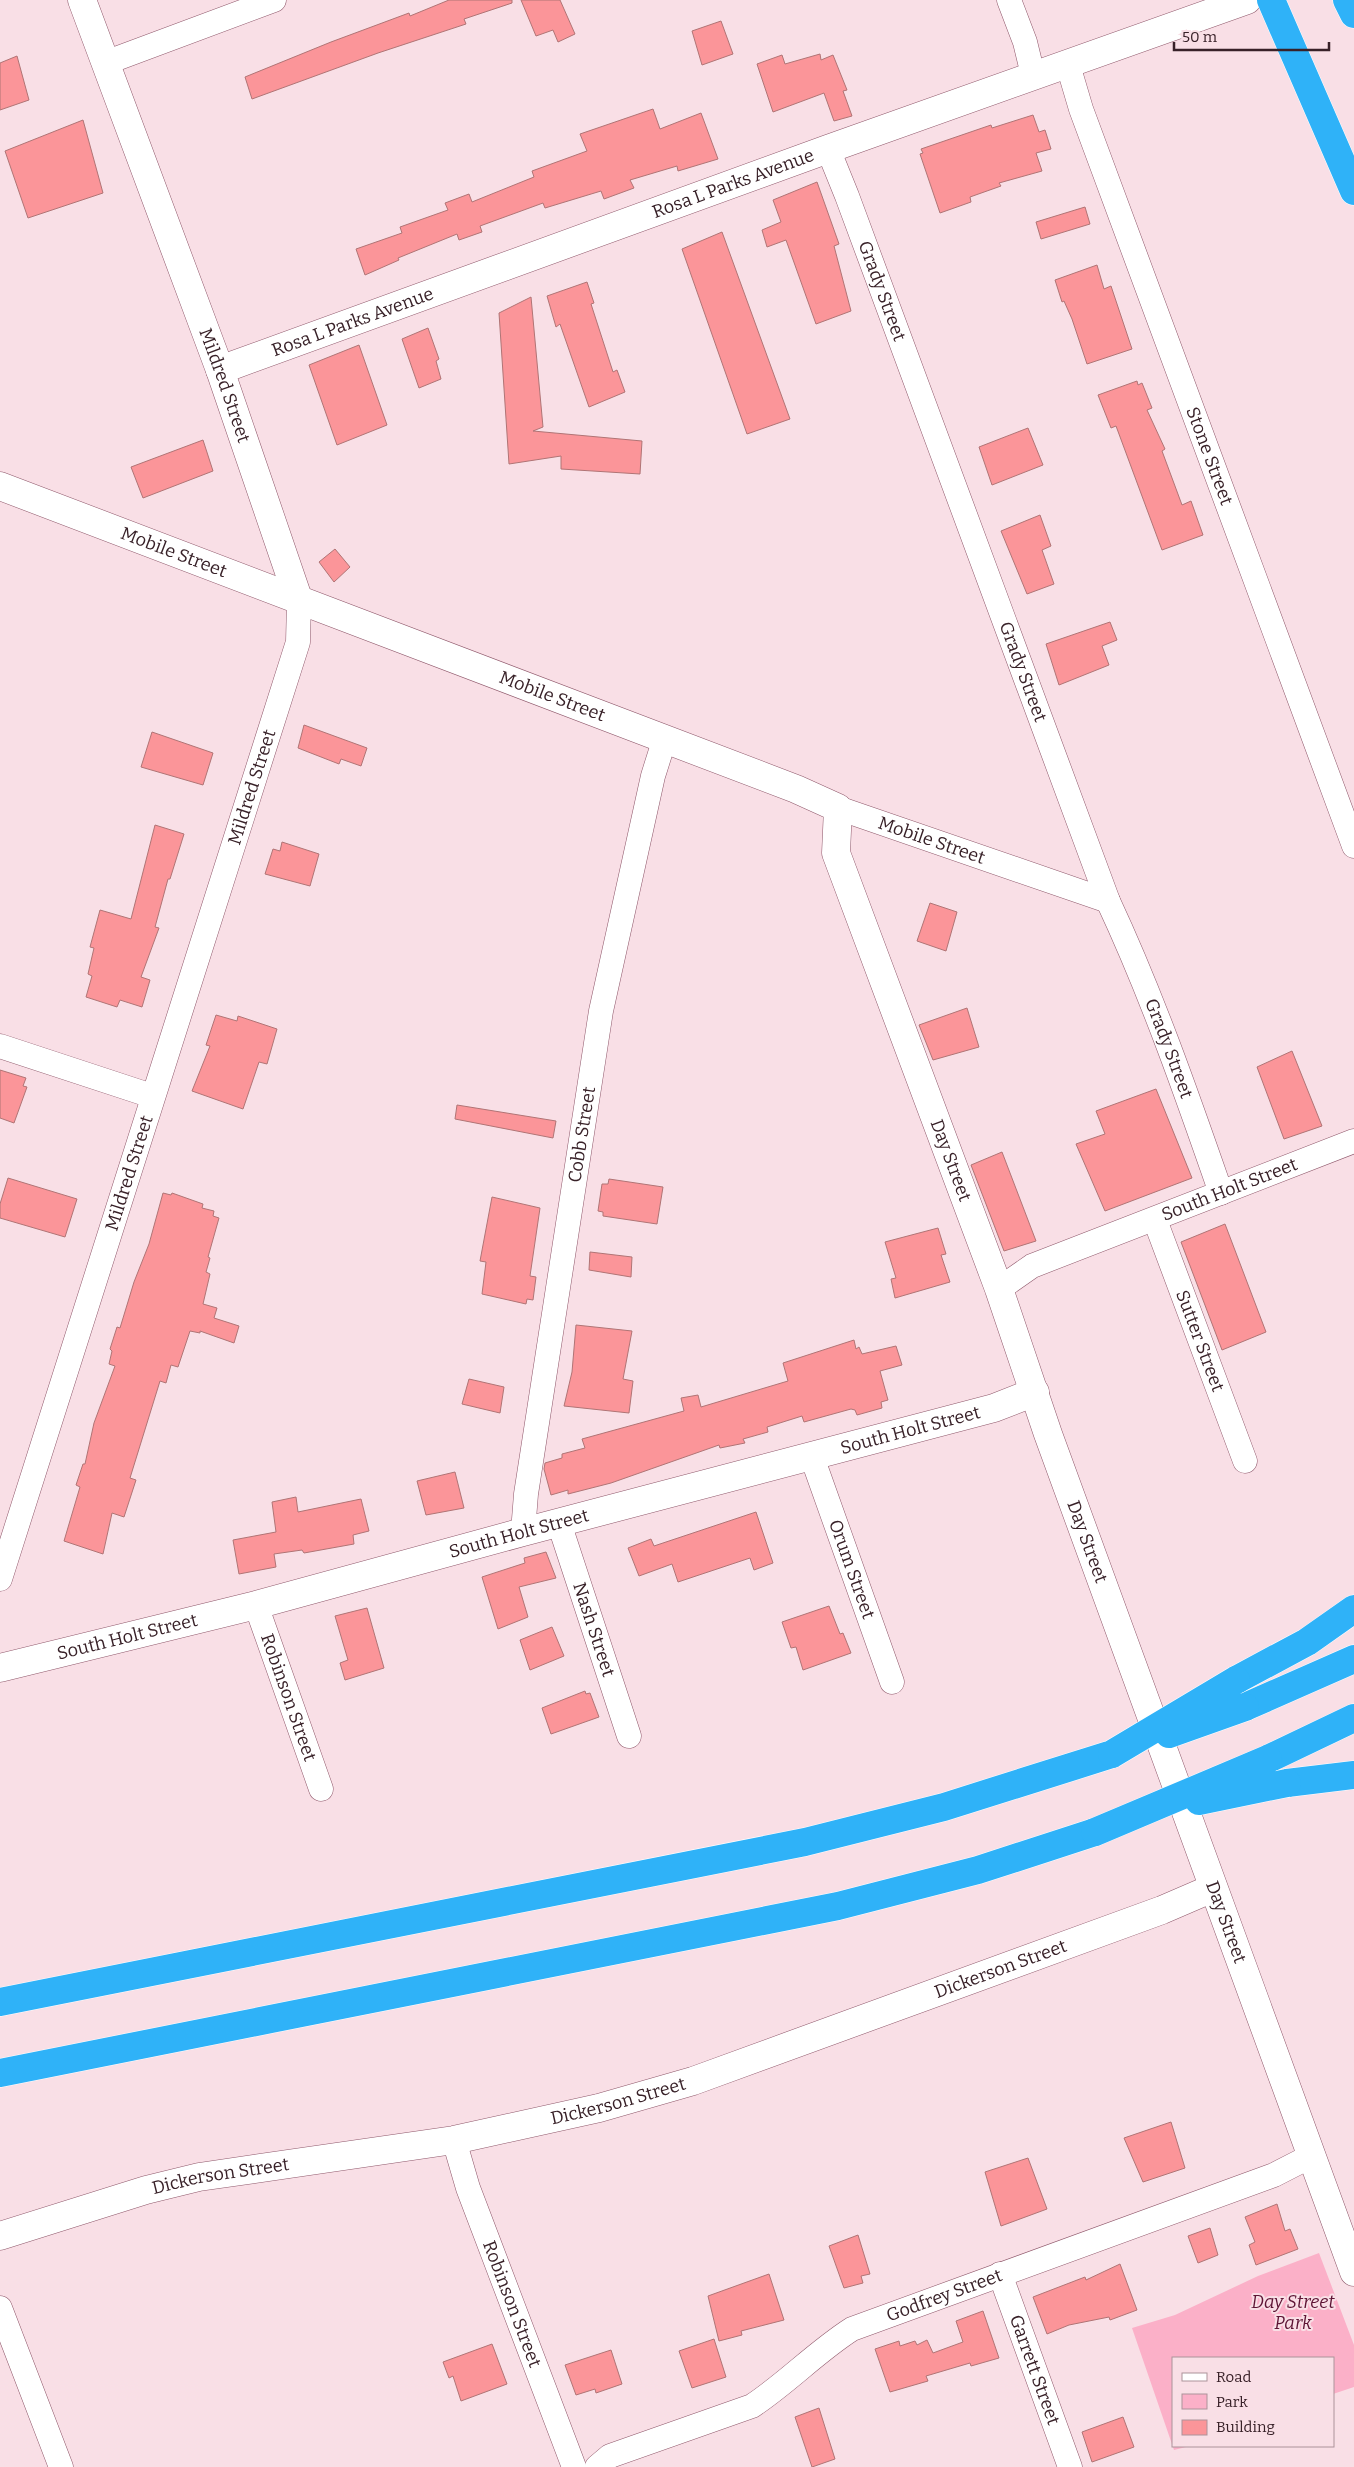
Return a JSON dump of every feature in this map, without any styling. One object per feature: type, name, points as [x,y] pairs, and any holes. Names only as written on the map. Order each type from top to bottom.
[{"type":"highway","points":[[1271,0],[1354,191]]},
{"type":"highway","points":[[1347,0],[1354,14]]},
{"type":"highway","points":[[1112,1754],[1236,1680],[1307,1642],[1354,1610]]},
{"type":"highway","points":[[0,2002],[732,1859],[935,1809],[1068,1769],[1245,1707],[1354,1659]]},
{"type":"highway","points":[[0,2073],[838,1906],[978,1870],[1095,1832],[1268,1759],[1354,1718]]},
{"type":"highway","points":[[1136,1814],[1287,1783],[1354,1775]]},
{"type":"street","name":"Mildred Street","points":[[0,1579],[152,1096],[298,642],[299,601],[220,370],[82,0]]},
{"type":"street","points":[[105,63],[274,0]]},
{"type":"street","points":[[1009,0],[1025,42],[1033,75]]},
{"type":"street","name":"Rosa L Parks Avenue","points":[[220,370],[828,148],[1248,0]]},
{"type":"street","name":"Stone Street","points":[[1068,65],[1085,118],[1354,846]]},
{"type":"street","name":"Grady Street","points":[[828,148],[1108,901],[1133,956],[1197,1123],[1221,1193]]},
{"type":"street","name":"Mobile Street","points":[[0,486],[664,741],[796,789],[838,808],[1108,901]]},
{"type":"street","name":"Cobb Street","points":[[523,1532],[526,1494],[601,1011],[653,776],[664,741]]},
{"type":"street","name":"Day Street","points":[[838,808],[836,852],[999,1289],[1354,2272]]},
{"type":"street","points":[[0,1046],[152,1096]]},
{"type":"street","name":"South Holt Street","points":[[999,1289],[1032,1266],[1128,1228],[1155,1220],[1177,1209],[1354,1141]]},
{"type":"street","name":"Sutter Street","points":[[1155,1220],[1245,1461]]},
{"type":"street","name":"South Holt Street","points":[[0,1668],[256,1606],[559,1522],[994,1408],[1035,1392]]},
{"type":"street","name":"Orum Street","points":[[812,1457],[892,1682]]},
{"type":"street","name":"Nash Street","points":[[559,1522],[629,1736]]},
{"type":"street","name":"Robinson Street","points":[[256,1606],[321,1788]]},
{"type":"street","name":"Dickerson Street","points":[[0,2236],[146,2190],[199,2177],[454,2140],[599,2108],[693,2080],[1153,1913],[1214,1888]]},
{"type":"street","name":"Robinson Street","points":[[454,2140],[468,2188],[574,2467]]},
{"type":"street","name":"Godfrey Street","points":[[597,2467],[610,2456],[752,2406],[767,2396],[826,2346],[852,2329],[1274,2175],[1311,2156]]},
{"type":"street","name":"Garrett Street","points":[[1000,2274],[1070,2467]]},
{"type":"street","points":[[0,2308],[61,2467]]},
{"type":"green space","name":"Day Street Park","points":[[1319,2253],[1354,2345],[1354,2387],[1334,2394],[1334,2357],[1172,2357],[1172,2444],[1132,2328],[1175,2315],[1258,2276]]},
{"type":"green space","name":"Day Street Park","points":[[1173,2447],[1186,2447],[1174,2450]]},
{"type":"building","points":[[449,0],[512,0],[512,3],[464,19],[466,24],[378,53],[252,99],[245,77],[331,42],[409,13],[410,16]]},
{"type":"building","points":[[521,0],[560,0],[575,34],[558,42],[553,30],[536,36]]},
{"type":"building","points":[[721,21],[733,54],[702,65],[692,31]]},
{"type":"building","points":[[820,54],[821,60],[833,55],[847,90],[843,91],[852,116],[834,121],[824,93],[773,112],[757,64],[782,55],[785,64]]},
{"type":"building","points":[[17,56],[29,100],[0,110],[0,63]]},
{"type":"building","points":[[653,109],[660,129],[701,113],[718,159],[678,171],[677,166],[630,180],[634,188],[604,199],[601,191],[545,208],[543,203],[480,226],[482,232],[459,240],[457,234],[398,258],[399,260],[365,275],[356,249],[402,233],[400,227],[448,210],[445,203],[469,194],[472,202],[534,177],[532,171],[587,151],[580,134]]},
{"type":"building","points":[[1033,115],[1039,132],[1045,130],[1051,149],[1036,153],[1042,171],[999,183],[1001,186],[970,197],[971,202],[940,213],[920,154],[923,153],[921,149],[991,125],[992,128]]},
{"type":"building","points":[[83,120],[103,193],[28,218],[5,151]]},
{"type":"building","points":[[817,182],[839,244],[834,246],[851,311],[816,324],[786,240],[767,247],[762,230],[781,222],[773,200]]},
{"type":"building","points":[[1085,207],[1090,224],[1041,239],[1036,222]]},
{"type":"building","points":[[722,232],[790,419],[747,434],[682,249]]},
{"type":"building","points":[[1097,265],[1104,289],[1111,286],[1132,349],[1087,364],[1072,319],[1064,301],[1062,302],[1055,280]]},
{"type":"building","points":[[587,282],[594,303],[591,304],[613,372],[617,370],[625,392],[589,407],[560,324],[556,327],[547,296]]},
{"type":"building","points":[[531,297],[543,427],[533,431],[642,441],[640,474],[561,469],[561,456],[509,464],[499,313]]},
{"type":"building","points":[[428,328],[439,359],[436,361],[441,379],[419,388],[402,339]]},
{"type":"building","points":[[359,345],[387,425],[337,445],[309,365]]},
{"type":"building","points":[[1137,381],[1138,385],[1142,383],[1152,408],[1147,410],[1165,449],[1162,451],[1182,505],[1191,501],[1203,535],[1162,550],[1116,426],[1111,428],[1098,395]]},
{"type":"building","points":[[1028,428],[1043,465],[992,485],[979,447]]},
{"type":"building","points":[[203,440],[213,471],[143,498],[131,467]]},
{"type":"building","points":[[1040,515],[1051,546],[1042,550],[1054,584],[1027,594],[1001,531]]},
{"type":"building","points":[[335,549],[350,567],[334,582],[319,562]]},
{"type":"building","points":[[1110,622],[1117,640],[1102,646],[1109,665],[1059,685],[1046,644]]},
{"type":"building","points":[[304,725],[367,748],[361,766],[341,759],[339,764],[298,748]]},
{"type":"building","points":[[152,732],[213,753],[203,785],[141,767]]},
{"type":"building","points":[[155,825],[184,834],[170,879],[168,879],[155,927],[159,928],[141,977],[150,980],[142,1007],[120,1000],[117,1007],[86,997],[92,976],[88,974],[94,948],[90,947],[100,910],[131,919]]},
{"type":"building","points":[[282,842],[319,854],[310,886],[265,874],[273,849],[280,851]]},
{"type":"building","points":[[930,903],[957,912],[946,951],[917,941]]},
{"type":"building","points":[[967,1008],[979,1047],[933,1060],[919,1025]]},
{"type":"building","points":[[216,1015],[237,1021],[238,1016],[277,1029],[267,1064],[259,1062],[243,1109],[192,1091],[210,1046],[206,1045]]},
{"type":"building","points":[[1292,1051],[1322,1126],[1284,1139],[1257,1067]]},
{"type":"building","points":[[0,1070],[26,1078],[23,1086],[27,1087],[14,1123],[0,1118]]},
{"type":"building","points":[[1156,1089],[1192,1178],[1105,1211],[1076,1144],[1105,1134],[1096,1111]]},
{"type":"building","points":[[457,1105],[556,1121],[553,1138],[455,1119]]},
{"type":"building","points":[[1002,1152],[1036,1241],[1004,1251],[971,1165]]},
{"type":"building","points":[[8,1178],[77,1199],[65,1237],[0,1218],[0,1204]]},
{"type":"building","points":[[609,1179],[663,1187],[657,1224],[603,1216],[603,1212],[598,1211],[602,1184],[608,1184]]},
{"type":"building","points":[[163,1193],[171,1195],[172,1193],[203,1204],[202,1208],[214,1211],[213,1216],[219,1218],[208,1257],[210,1258],[206,1272],[210,1274],[203,1304],[217,1308],[214,1318],[239,1326],[234,1343],[200,1331],[200,1333],[190,1331],[178,1367],[171,1365],[166,1383],[160,1381],[130,1478],[136,1480],[124,1517],[112,1513],[103,1554],[64,1541],[80,1487],[76,1485],[83,1464],[85,1464],[94,1423],[115,1366],[109,1364],[112,1351],[110,1349],[117,1327],[120,1328],[134,1282],[149,1244]]},
{"type":"building","points":[[492,1197],[540,1208],[530,1276],[536,1277],[533,1300],[527,1299],[526,1304],[482,1294],[486,1262],[480,1261]]},
{"type":"building","points":[[1225,1224],[1266,1332],[1222,1350],[1181,1242]]},
{"type":"building","points":[[938,1228],[946,1254],[941,1255],[950,1282],[895,1298],[891,1279],[896,1278],[885,1242]]},
{"type":"building","points":[[590,1252],[632,1257],[631,1277],[589,1270]]},
{"type":"building","points":[[576,1325],[632,1331],[623,1379],[633,1381],[629,1413],[564,1406],[572,1372]]},
{"type":"building","points":[[854,1340],[856,1349],[859,1347],[862,1354],[896,1346],[902,1365],[880,1371],[888,1400],[881,1402],[882,1408],[857,1415],[855,1410],[851,1409],[804,1422],[802,1416],[767,1427],[768,1432],[743,1439],[745,1443],[720,1448],[719,1445],[611,1483],[568,1494],[568,1490],[551,1495],[544,1469],[545,1463],[562,1458],[562,1454],[585,1448],[582,1439],[684,1411],[681,1398],[698,1395],[701,1407],[788,1381],[783,1363]]},
{"type":"building","points":[[469,1379],[504,1387],[500,1413],[462,1404]]},
{"type":"building","points":[[455,1472],[464,1508],[426,1515],[417,1481]]},
{"type":"building","points":[[296,1497],[298,1512],[361,1499],[369,1531],[353,1535],[354,1544],[304,1553],[302,1550],[274,1554],[276,1567],[239,1574],[233,1540],[276,1532],[272,1502]]},
{"type":"building","points":[[756,1512],[773,1563],[754,1570],[750,1558],[678,1582],[672,1564],[639,1576],[628,1548],[651,1539],[654,1546]]},
{"type":"building","points":[[546,1552],[556,1578],[519,1587],[528,1617],[498,1629],[482,1577],[525,1563],[524,1558]]},
{"type":"building","points":[[829,1606],[840,1634],[843,1633],[851,1653],[803,1670],[796,1647],[791,1648],[782,1622]]},
{"type":"building","points":[[367,1608],[384,1668],[345,1680],[340,1663],[348,1660],[335,1616]]},
{"type":"building","points":[[552,1627],[564,1656],[530,1670],[520,1640]]},
{"type":"building","points":[[585,1691],[586,1694],[590,1693],[599,1717],[551,1734],[542,1708]]},
{"type":"building","points":[[1171,2122],[1185,2168],[1143,2182],[1124,2138]]},
{"type":"building","points":[[1028,2158],[1047,2209],[1001,2226],[985,2172]]},
{"type":"building","points":[[1277,2204],[1285,2231],[1290,2229],[1298,2249],[1256,2265],[1249,2245],[1255,2242],[1245,2217]]},
{"type":"building","points":[[1210,2228],[1218,2255],[1198,2263],[1188,2236]]},
{"type":"building","points":[[858,2235],[870,2274],[861,2276],[863,2283],[844,2288],[829,2246]]},
{"type":"building","points":[[1120,2264],[1137,2310],[1110,2320],[1109,2317],[1069,2325],[1047,2334],[1033,2297],[1085,2277],[1086,2280]]},
{"type":"building","points":[[769,2274],[784,2320],[741,2331],[742,2335],[719,2341],[708,2296]]},
{"type":"building","points":[[983,2311],[999,2358],[971,2366],[970,2363],[926,2376],[928,2381],[890,2392],[875,2349],[899,2341],[900,2346],[915,2341],[917,2345],[927,2340],[933,2353],[963,2342],[956,2321]]},
{"type":"building","points":[[714,2339],[726,2377],[692,2388],[679,2351]]},
{"type":"building","points":[[492,2344],[507,2384],[461,2401],[453,2376],[449,2378],[443,2362]]},
{"type":"building","points":[[611,2350],[622,2384],[596,2393],[595,2389],[576,2395],[565,2365]]},
{"type":"building","points":[[819,2408],[835,2459],[812,2467],[795,2417]]},
{"type":"building","points":[[1123,2417],[1134,2447],[1092,2462],[1082,2432]]}]
